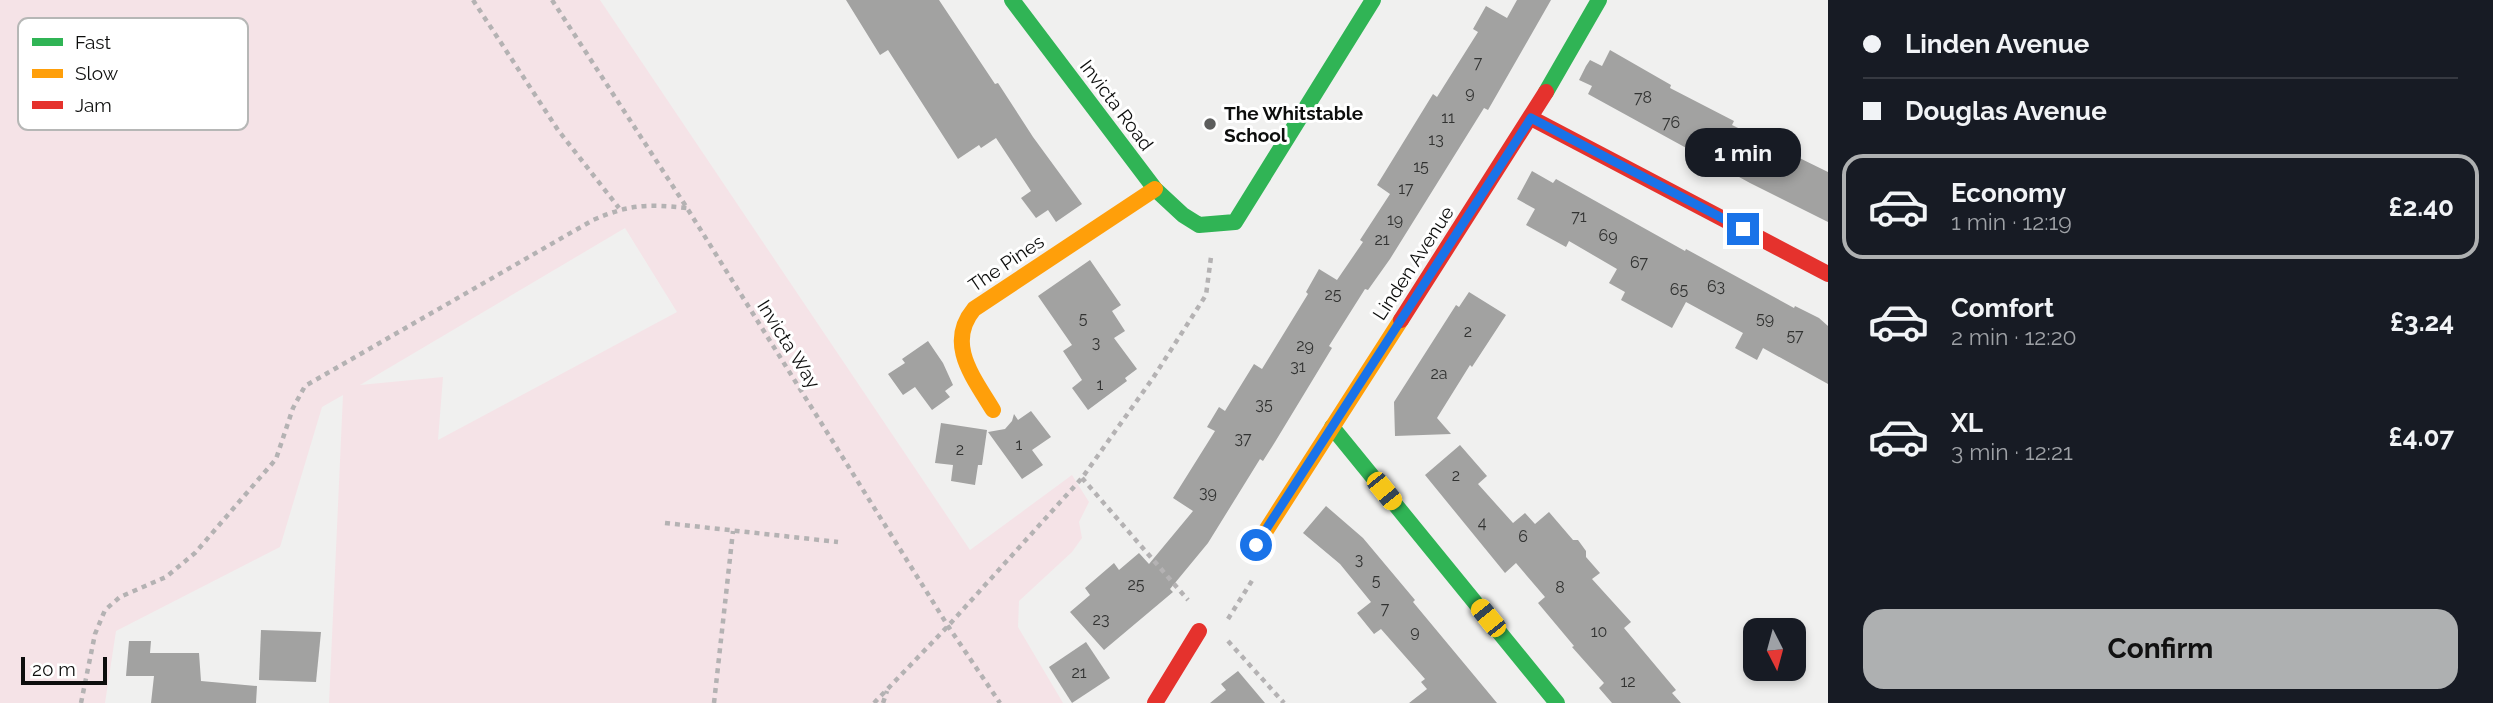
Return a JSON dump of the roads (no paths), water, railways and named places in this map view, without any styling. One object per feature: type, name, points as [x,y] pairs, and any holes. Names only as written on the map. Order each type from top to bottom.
[{"type":"street","name":"Invicta Road","points":[[1012,0],[1156,189],[1183,215],[1199,225],[1235,222],[1373,0]]},
{"type":"street","name":"Linden Avenue","points":[[1256,545],[1531,118],[1599,0]]},
{"type":"street","points":[[1531,118],[1828,274]]},
{"type":"street","name":"The Pines","points":[[993,410],[964,359],[961,345],[962,325],[974,309],[1156,189]]},
{"type":"street","points":[[1332,427],[1557,703]]},
{"type":"street","points":[[1155,703],[1199,631]]},
{"type":"place","name":"The Whitstable School","points":[[1210,124]]}]
